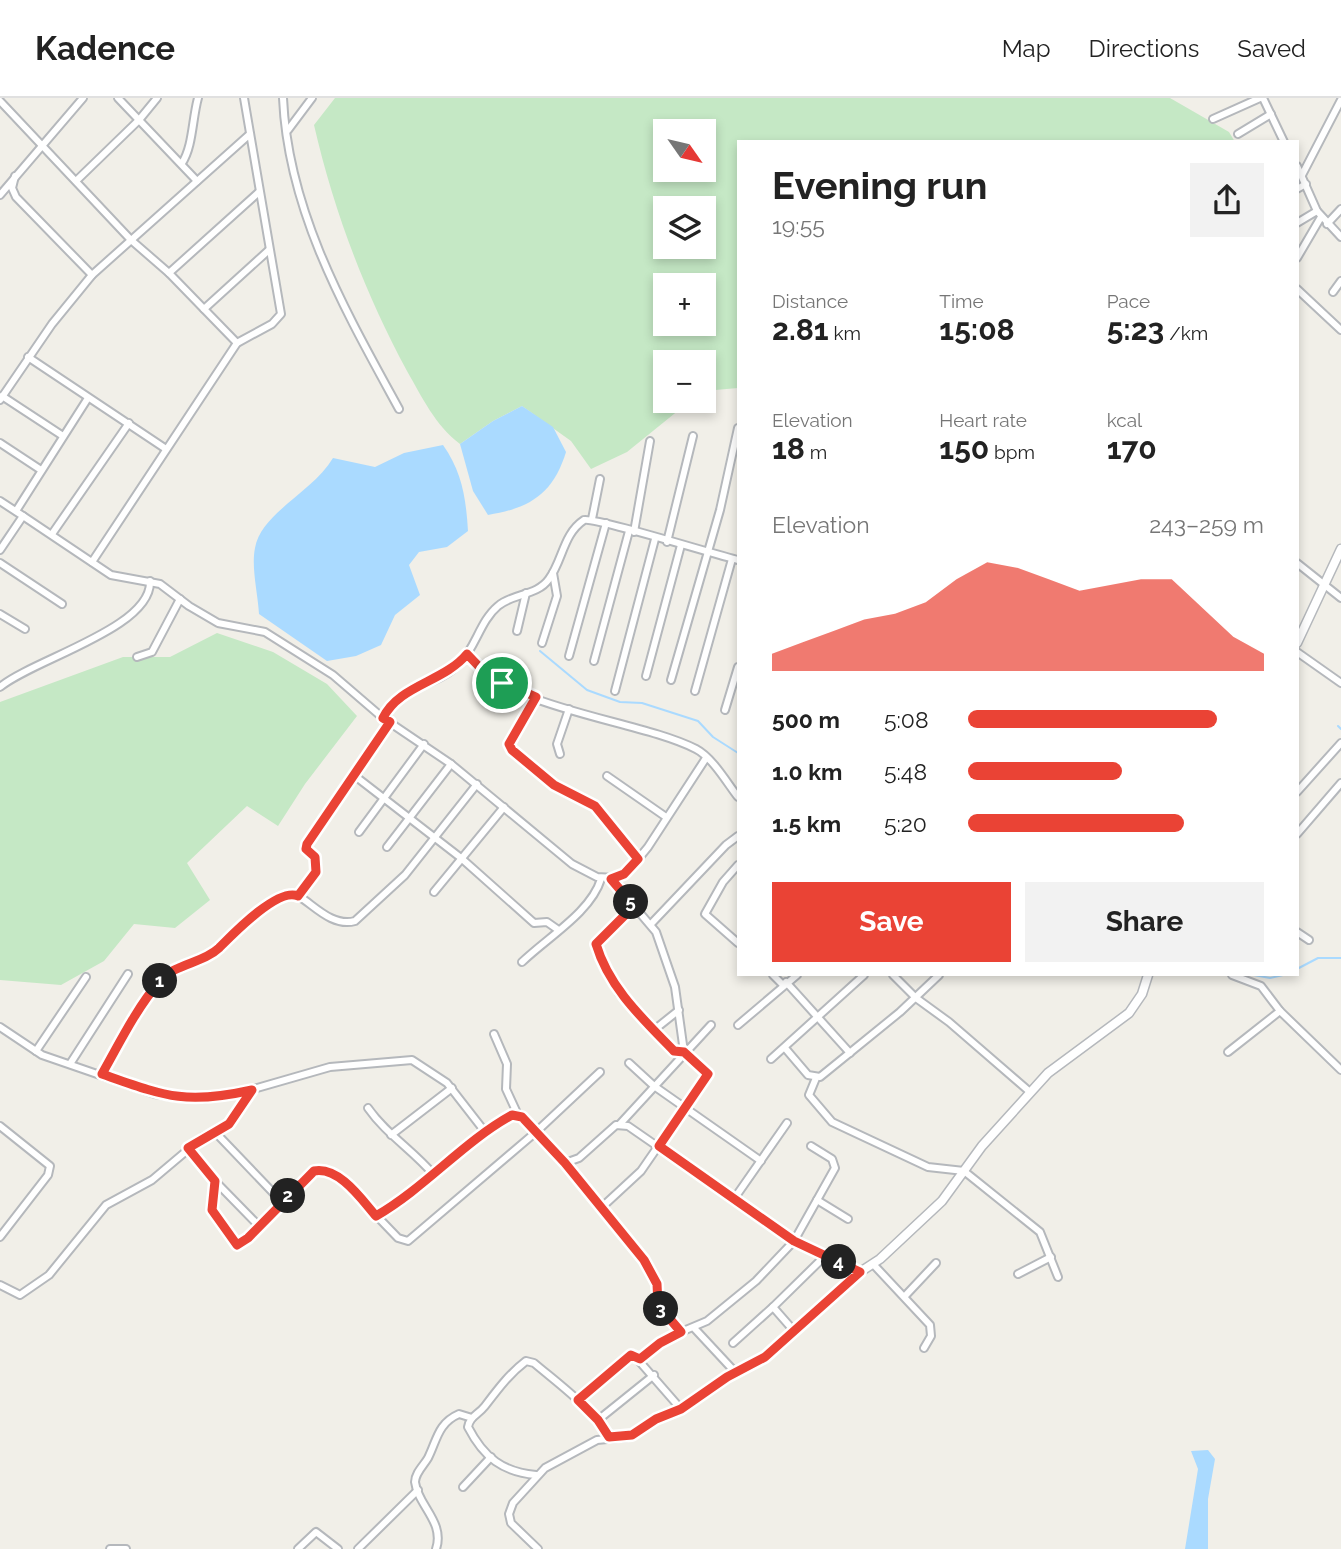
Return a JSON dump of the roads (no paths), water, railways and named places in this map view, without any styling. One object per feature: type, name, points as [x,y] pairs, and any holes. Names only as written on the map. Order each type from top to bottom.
[{"type":"street","points":[[0,195],[83,98]]},
{"type":"street","points":[[118,98],[197,181]]},
{"type":"street","points":[[76,181],[139,120],[157,98]]},
{"type":"street","points":[[182,163],[190,150],[190,130],[198,98]]},
{"type":"street","points":[[92,562],[237,344],[272,324],[281,314],[244,98]]},
{"type":"street","points":[[284,98],[288,130],[314,243],[344,307],[399,409]]},
{"type":"street","points":[[288,130],[312,98]]},
{"type":"street","points":[[1213,119],[1262,98],[1280,140]]},
{"type":"street","points":[[1302,175],[1341,100]]},
{"type":"street","points":[[0,101],[131,240],[169,274],[237,344]]},
{"type":"street","points":[[1238,134],[1271,114]]},
{"type":"street","points":[[63,436],[1,398],[28,357],[92,275],[250,134]]},
{"type":"street","points":[[1299,170],[1319,214],[1341,237]]},
{"type":"street","points":[[15,176],[12,188],[16,197],[92,275]]},
{"type":"street","points":[[1299,188],[1306,184]]},
{"type":"street","points":[[169,274],[259,192]]},
{"type":"street","points":[[1326,224],[1341,209]]},
{"type":"street","points":[[1299,222],[1319,214]]},
{"type":"street","points":[[1299,254],[1319,214]]},
{"type":"street","points":[[204,309],[269,250]]},
{"type":"street","points":[[1333,292],[1341,281]]},
{"type":"street","points":[[1299,291],[1341,330]]},
{"type":"street","points":[[28,357],[166,449]]},
{"type":"street","points":[[16,511],[88,398]]},
{"type":"street","points":[[52,534],[130,423]]},
{"type":"street","points":[[671,680],[708,552],[737,432]]},
{"type":"street","points":[[667,542],[693,436]]},
{"type":"street","points":[[594,661],[632,532],[650,441]]},
{"type":"street","points":[[0,443],[41,470]]},
{"type":"street","points":[[592,519],[600,479]]},
{"type":"street","points":[[0,501],[118,578],[160,584],[218,623],[265,632],[333,675],[386,720],[451,764],[572,864],[601,878],[611,879],[624,874],[638,859],[706,758]]},
{"type":"street","points":[[0,550],[23,516]]},
{"type":"street","points":[[298,896],[316,872],[315,857],[306,849],[307,844],[355,776],[400,696],[448,673],[467,654],[497,606],[544,585],[553,573],[575,527],[592,519],[735,560],[695,691]]},
{"type":"street","points":[[569,656],[606,523]]},
{"type":"street","points":[[615,691],[655,539]]},
{"type":"street","points":[[646,676],[681,545]]},
{"type":"street","points":[[1299,638],[1341,549]]},
{"type":"street","points":[[0,563],[62,604]]},
{"type":"street","points":[[1299,566],[1341,598]]},
{"type":"street","points":[[542,643],[557,596],[553,573]]},
{"type":"street","points":[[0,687],[30,666],[128,619],[147,598],[150,582]]},
{"type":"street","points":[[517,631],[526,593]]},
{"type":"street","points":[[137,657],[150,654],[180,599]]},
{"type":"street","points":[[0,614],[25,629]]},
{"type":"street","points":[[1299,653],[1341,683]]},
{"type":"street","points":[[467,654],[488,676],[536,697],[691,747],[706,758],[737,796]]},
{"type":"street","points":[[725,709],[737,670]]},
{"type":"street","points":[[536,697],[509,746],[554,785],[595,806],[638,859]]},
{"type":"street","points":[[560,754],[556,744],[569,709]]},
{"type":"street","points":[[359,832],[424,744]]},
{"type":"street","points":[[1299,790],[1340,745]]},
{"type":"street","points":[[387,847],[451,764]]},
{"type":"street","points":[[355,776],[461,858],[534,923],[547,922],[557,929]]},
{"type":"street","points":[[607,776],[666,817]]},
{"type":"street","points":[[1299,832],[1341,783]]},
{"type":"street","points":[[102,1074],[149,994],[165,975],[215,951],[269,905],[287,895],[298,896],[329,918],[355,921],[405,875],[477,784]]},
{"type":"street","points":[[434,892],[504,807]]},
{"type":"street","points":[[651,924],[737,837]]},
{"type":"street","points":[[737,866],[723,882],[705,914],[737,942]]},
{"type":"street","points":[[522,962],[557,929],[584,910],[601,878]]},
{"type":"street","points":[[611,879],[651,924],[675,987],[684,1052]]},
{"type":"street","points":[[601,1208],[640,1171],[708,1074],[684,1052],[674,1051],[620,993],[596,944],[634,906]]},
{"type":"street","points":[[1299,933],[1309,940]]},
{"type":"street","points":[[70,1064],[128,974]]},
{"type":"street","points":[[774,976],[819,1016],[850,1053]]},
{"type":"street","points":[[737,1026],[796,976]]},
{"type":"street","points":[[771,1059],[863,976]]},
{"type":"street","points":[[894,976],[916,998],[949,1022],[1030,1092]]},
{"type":"street","points":[[938,976],[916,998],[816,1078],[809,1095],[832,1122],[928,1167],[964,1171],[1035,1227],[1051,1256],[1058,1277]]},
{"type":"street","points":[[537,1549],[511,1523],[509,1514],[536,1475],[593,1442],[609,1437],[628,1437],[656,1419],[681,1409],[735,1372],[765,1357],[942,1201],[1030,1092],[1066,1058],[1129,1013],[1142,994],[1148,976]]},
{"type":"street","points":[[1235,976],[1261,986],[1280,1011],[1341,1070]]},
{"type":"street","points":[[36,1051],[86,977]]},
{"type":"street","points":[[654,1030],[679,1010]]},
{"type":"street","points":[[1228,1052],[1280,1011]]},
{"type":"street","points":[[565,1163],[579,1158],[620,1124],[711,1025]]},
{"type":"street","points":[[0,1027],[36,1051],[155,1094],[180,1098],[216,1098],[330,1067],[400,1058],[420,1063],[452,1088],[480,1126],[487,1130]]},
{"type":"street","points":[[494,1034],[507,1064],[506,1089],[518,1115],[565,1163],[652,1272],[657,1284],[658,1305],[681,1332]]},
{"type":"street","points":[[785,1048],[808,1075],[816,1078]]},
{"type":"street","points":[[629,1063],[653,1086],[761,1161]]},
{"type":"street","points":[[215,1181],[212,1210],[234,1243],[243,1243],[309,1175],[324,1170],[348,1186],[398,1238],[412,1240],[600,1072]]},
{"type":"street","points":[[391,1135],[452,1088]]},
{"type":"street","points":[[0,1285],[20,1295],[27,1293],[57,1266],[103,1209],[152,1180],[188,1148],[232,1121],[252,1090]]},
{"type":"street","points":[[368,1108],[391,1135],[412,1150],[434,1175]]},
{"type":"street","points":[[376,1216],[408,1196],[487,1130],[509,1116],[518,1115]]},
{"type":"street","points":[[734,1199],[787,1123]]},
{"type":"street","points":[[620,1124],[659,1146],[794,1241],[860,1272]]},
{"type":"street","points":[[0,1126],[50,1166],[48,1175],[0,1237]]},
{"type":"street","points":[[215,1132],[282,1202]]},
{"type":"street","points":[[640,1359],[660,1343],[681,1332],[695,1329],[739,1297],[794,1241],[835,1165],[832,1159],[811,1146]]},
{"type":"street","points":[[188,1148],[215,1181],[259,1226]]},
{"type":"street","points":[[817,1200],[848,1219]]},
{"type":"street","points":[[733,1343],[825,1256]]},
{"type":"street","points":[[1018,1274],[1051,1256]]},
{"type":"street","points":[[905,1296],[936,1263]]},
{"type":"street","points":[[873,1264],[905,1296],[932,1331],[923,1348]]},
{"type":"street","points":[[773,1307],[794,1331]]},
{"type":"street","points":[[695,1329],[735,1372]]},
{"type":"street","points":[[578,1400],[631,1355],[640,1359],[681,1409]]},
{"type":"street","points":[[536,1475],[509,1471],[492,1458],[468,1429],[472,1418],[484,1408],[496,1388],[526,1361],[534,1363],[578,1400],[598,1420],[609,1437]]},
{"type":"street","points":[[598,1420],[654,1375]]},
{"type":"street","points":[[436,1549],[438,1541],[432,1514],[418,1490],[415,1477],[429,1457],[438,1433],[453,1416],[462,1414],[472,1418]]},
{"type":"street","points":[[463,1487],[492,1458]]},
{"type":"street","points":[[358,1549],[418,1490]]},
{"type":"street","points":[[298,1549],[316,1532],[338,1549]]},
{"type":"street","points":[[110,1549],[127,1549]]},
{"type":"water","points":[[522,406],[553,427],[566,452],[554,479],[538,497],[516,508],[488,515],[473,491],[460,444],[493,421]]},
{"type":"water","points":[[443,445],[455,465],[462,486],[468,531],[447,547],[419,552],[409,565],[420,595],[395,615],[381,645],[356,656],[327,661],[259,614],[254,564],[259,535],[277,513],[313,481],[333,458],[375,467],[404,453]]},
{"type":"water","points":[[1208,1450],[1215,1459],[1208,1499],[1208,1549],[1185,1549],[1198,1469],[1191,1451]]},
{"type":"waterway","points":[[540,651],[587,690],[620,702],[642,703],[698,721],[713,737],[737,752]]},
{"type":"waterway","points":[[1338,726],[1341,729]]},
{"type":"waterway","points":[[1299,968],[1318,958],[1341,958]]},
{"type":"waterway","points":[[1259,976],[1279,976]]}]
